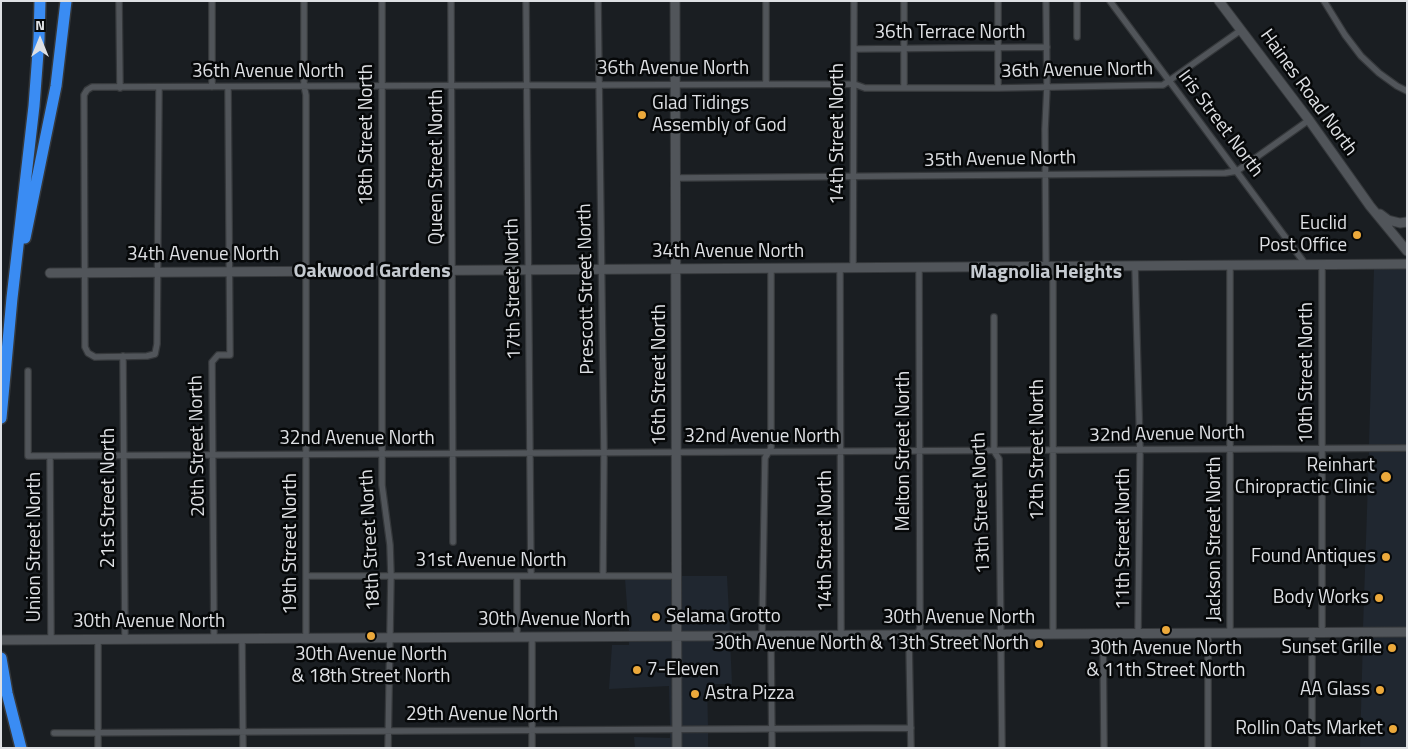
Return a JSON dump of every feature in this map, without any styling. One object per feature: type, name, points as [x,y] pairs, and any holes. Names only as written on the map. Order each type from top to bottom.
[{"type":"highway","points":[[1,418],[12,298],[34,106],[40,1]]},
{"type":"highway","points":[[12,298],[56,86],[66,1]]},
{"type":"highway","points":[[1,658],[21,748]]},
{"type":"street","points":[[119,1],[120,88]]},
{"type":"street","points":[[212,1],[212,87]]},
{"type":"street","name":"19th Street North","points":[[304,1],[304,86],[306,95],[306,638]]},
{"type":"street","name":"18th Street North","points":[[382,1],[382,485],[390,545],[391,576],[388,651],[388,748]]},
{"type":"street","name":"Queen Street North","points":[[451,1],[453,270],[452,542]]},
{"type":"street","name":"17th Street North","points":[[526,1],[531,576]]},
{"type":"street","name":"Prescott Street North","points":[[598,1],[604,453],[603,576]]},
{"type":"street","name":"16th Street North","points":[[675,1],[677,748]]},
{"type":"street","points":[[766,1],[766,84]]},
{"type":"street","name":"14th Street North","points":[[853,268],[854,1]]},
{"type":"street","points":[[904,1],[904,88]]},
{"type":"street","points":[[998,1],[998,88]]},
{"type":"street","name":"12th Street North","points":[[1046,1],[1045,175],[1050,266],[1054,634]]},
{"type":"street","points":[[1077,1],[1077,37]]},
{"type":"street","name":"Iris Street North","points":[[1110,1],[1306,264]]},
{"type":"street","name":"Haines Road North","points":[[1219,1],[1309,120],[1370,206],[1407,251]]},
{"type":"street","points":[[1324,1],[1361,56],[1379,73],[1407,91]]},
{"type":"street","name":"36th Avenue North","points":[[85,272],[84,95],[92,87],[854,84],[865,88],[998,88],[1163,85],[1241,30]]},
{"type":"street","name":"36th Terrace North","points":[[854,49],[1047,47]]},
{"type":"street","points":[[85,272],[86,347],[88,354],[96,357],[147,356],[155,354],[157,344],[158,87]]},
{"type":"street","name":"20th Street North","points":[[214,638],[212,362],[218,355],[230,355],[228,87]]},
{"type":"street","points":[[1237,171],[1309,120]]},
{"type":"street","name":"35th Avenue North","points":[[675,178],[1225,173],[1237,171]]},
{"type":"street","name":"Haines Road North","points":[[1370,206],[1388,220],[1400,223],[1407,222]]},
{"type":"street","name":"10th Street North","points":[[1322,264],[1322,632]]},
{"type":"street","name":"34th Avenue North","points":[[50,273],[1407,264]]},
{"type":"street","name":"Jackson Street North","points":[[1230,265],[1230,633]]},
{"type":"street","name":"11th Street North","points":[[1134,266],[1140,451],[1138,633]]},
{"type":"street","name":"Melton Street North","points":[[917,634],[920,628],[919,267]]},
{"type":"street","points":[[771,268],[771,448],[765,458],[762,635],[771,644],[772,748]]},
{"type":"street","name":"14th Street North","points":[[840,268],[841,635]]},
{"type":"street","name":"13th Street North","points":[[994,317],[994,451],[999,459],[1002,748]]},
{"type":"street","name":"21st Street North","points":[[123,356],[125,639]]},
{"type":"street","name":"Union Street North","points":[[28,371],[28,456]]},
{"type":"street","name":"32nd Avenue North","points":[[28,456],[1407,448]]},
{"type":"street","name":"Union Street North","points":[[50,456],[50,639]]},
{"type":"street","name":"31st Avenue North","points":[[306,576],[677,576]]},
{"type":"street","points":[[517,637],[518,576]]},
{"type":"street","points":[[1312,632],[1312,748]]},
{"type":"street","name":"30th Avenue North","points":[[1,640],[1407,632]]},
{"type":"street","points":[[1208,633],[1208,748]]},
{"type":"street","points":[[911,748],[909,642],[917,634]]},
{"type":"street","points":[[1103,634],[1104,748]]},
{"type":"street","points":[[532,636],[532,748]]},
{"type":"street","points":[[242,638],[242,748]]},
{"type":"street","points":[[98,639],[98,748]]},
{"type":"street","name":"29th Avenue North","points":[[54,733],[911,728]]},
{"type":"shaded area","points":[[1374,268],[1407,268],[1407,444],[1369,445]]},
{"type":"shaded area","points":[[1407,451],[1407,628],[1363,628],[1369,452]]},
{"type":"shaded area","points":[[680,576],[727,576],[730,632],[680,632]]},
{"type":"shaded area","points":[[625,579],[673,579],[674,632],[629,632]]},
{"type":"shaded area","points":[[1407,635],[1407,748],[1360,748],[1363,636]]},
{"type":"shaded area","points":[[674,639],[674,726],[670,726],[669,686],[609,689],[612,645],[629,645],[629,640]]},
{"type":"shaded area","points":[[680,639],[730,639],[732,684],[707,684],[708,726],[680,726]]},
{"type":"shaded area","points":[[670,733],[674,733],[674,748],[635,748],[634,737],[670,738]]},
{"type":"shaded area","points":[[680,733],[708,733],[708,748],[680,748]]},
{"type":"place","name":"Glad Tidings Assembly of God","points":[[642,115]]},
{"type":"place","name":"Euclid Post Office","points":[[1357,235]]},
{"type":"place","name":"Reinhart Chiropractic Clinic","points":[[1386,477]]},
{"type":"place","name":"Found Antiques","points":[[1386,557]]},
{"type":"place","name":"Body Works","points":[[1379,598]]},
{"type":"place","name":"Selama Grotto","points":[[656,617]]},
{"type":"place","name":"30th Avenue North & 11th Street North","points":[[1166,630]]},
{"type":"place","name":"30th Avenue North & 18th Street North","points":[[371,636]]},
{"type":"place","name":"30th Avenue North & 13th Street North","points":[[1039,644]]},
{"type":"place","name":"Sunset Grille","points":[[1392,648]]},
{"type":"place","name":"7-Eleven","points":[[637,670]]},
{"type":"place","name":"AA Glass","points":[[1380,690]]},
{"type":"place","name":"Astra Pizza","points":[[695,694]]},
{"type":"place","name":"Rollin Oats Market","points":[[1393,729]]},
{"type":"district","name":"Oakwood Gardens","points":[[372,272]]},
{"type":"district","name":"Magnolia Heights","points":[[1046,273]]}]
